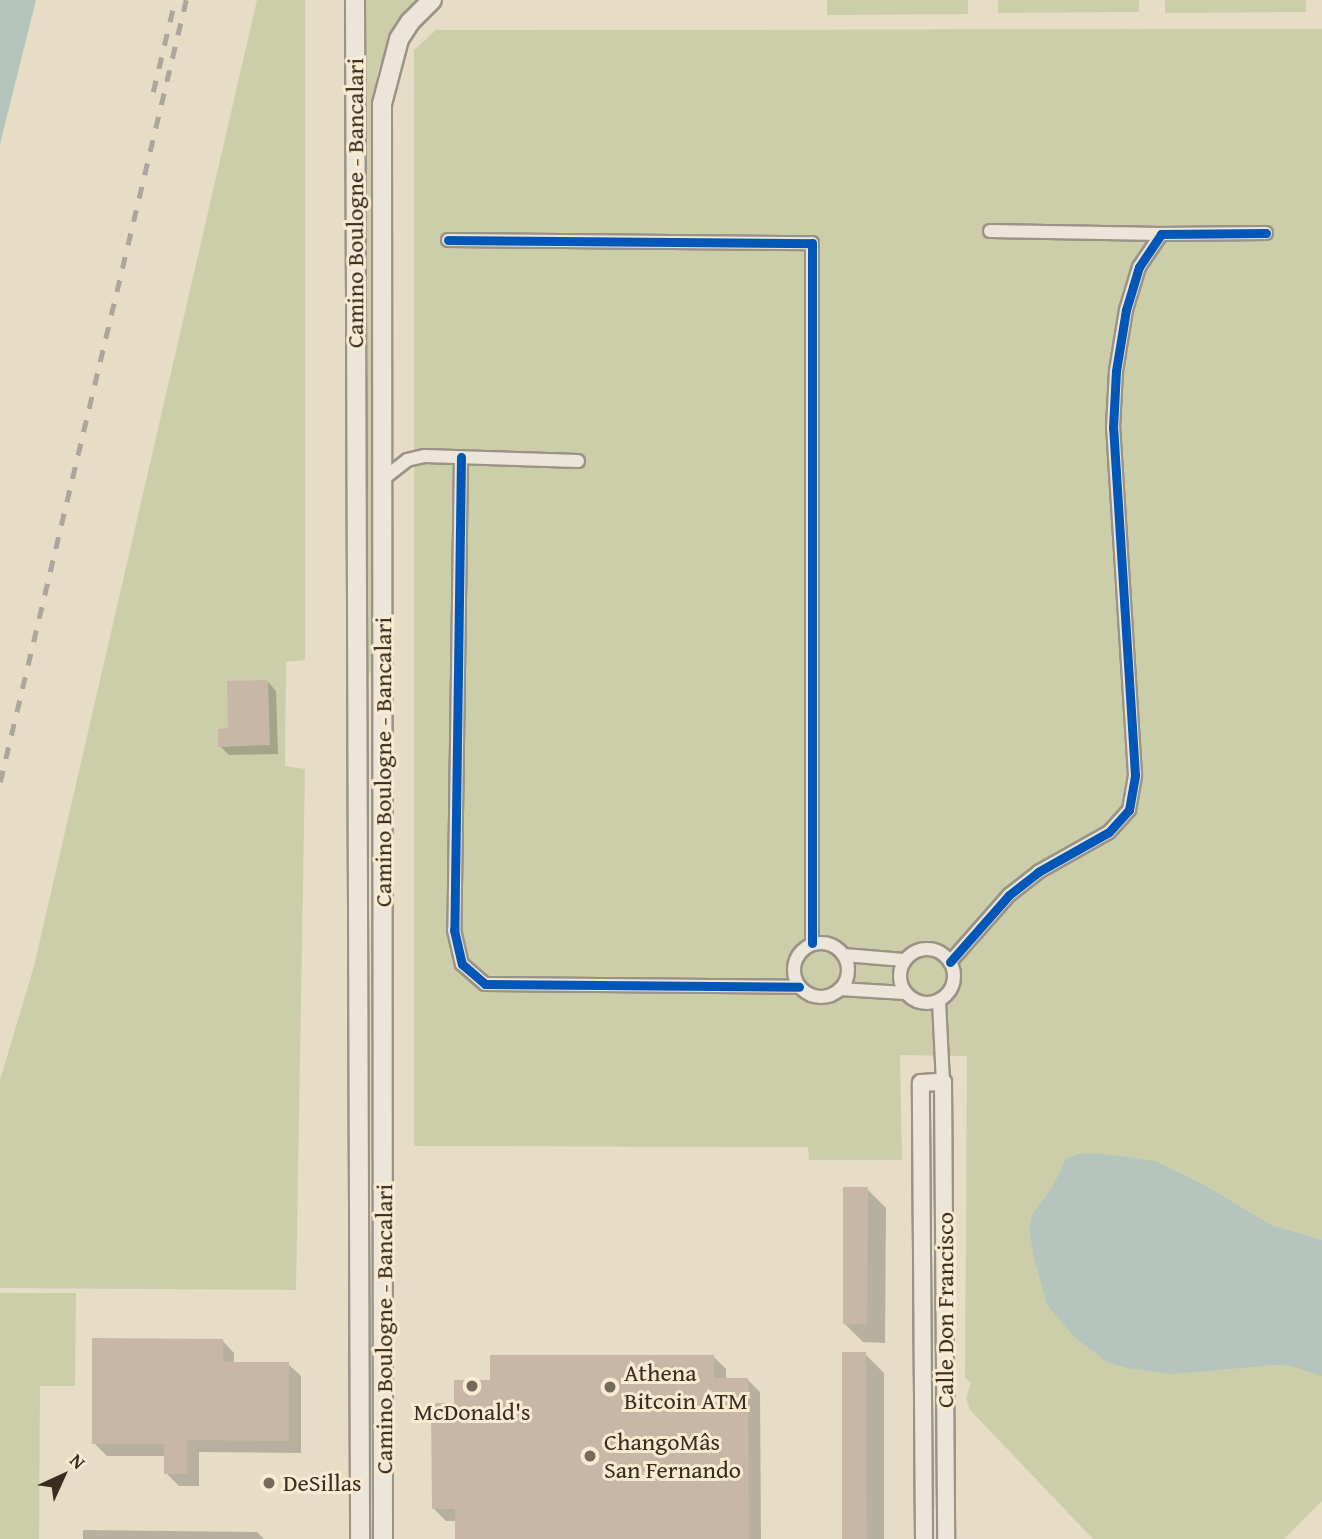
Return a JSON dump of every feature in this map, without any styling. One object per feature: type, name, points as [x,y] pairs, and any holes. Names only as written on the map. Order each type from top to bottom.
[{"type":"main road","name":"Camino Boulogne - Bancalari","points":[[355,0],[357,1320],[360,1539]]},
{"type":"main road","name":"Camino Boulogne - Bancalari","points":[[383,1539],[382,104],[399,39],[410,22],[432,0]]},
{"type":"street","points":[[990,232],[1266,233]]},
{"type":"street","points":[[950,961],[995,910],[1019,888],[1038,873],[1109,832],[1129,810],[1134,794],[1113,428],[1126,310],[1139,267],[1161,234]]},
{"type":"street","points":[[448,240],[812,243],[813,943]]},
{"type":"street","points":[[383,479],[407,460],[425,456],[578,461]]},
{"type":"street","points":[[461,457],[454,930],[462,964],[485,984],[799,987],[814,996],[832,994],[840,989],[848,973],[844,955]]},
{"type":"street","points":[[799,987],[793,970],[794,961],[805,947],[813,943],[830,944],[844,955],[904,960],[919,950],[927,949],[944,954],[950,961],[954,979],[946,996],[939,1001],[920,1003],[905,993],[840,989]]},
{"type":"street","points":[[904,960],[899,977],[905,993]]},
{"type":"street","points":[[939,1001],[943,1082]]},
{"type":"street","name":"Calle Don Francisco","points":[[924,1539],[921,1083],[943,1082],[946,1539]]},
{"type":"green space","points":[[257,0],[305,0],[305,660],[286,662],[285,766],[305,769],[296,1290],[0,1288],[0,1080],[34,966]]},
{"type":"green space","points":[[360,0],[415,0],[395,25],[377,73],[373,147],[375,588],[372,602],[372,668],[368,676],[365,676]]},
{"type":"green space","points":[[827,0],[968,0],[968,14],[827,15]]},
{"type":"green space","points":[[998,0],[1139,0],[1139,12],[998,13]]},
{"type":"green space","points":[[1165,0],[1306,0],[1306,12],[1165,13]]},
{"type":"green space","points":[[1322,29],[1322,1501],[1284,1539],[1093,1539],[970,1410],[966,1398],[971,1383],[965,1378],[967,1056],[900,1055],[902,1160],[809,1160],[808,1147],[414,1146],[414,50],[436,30]]},
{"type":"green space","points":[[0,1293],[76,1293],[75,1386],[40,1386],[39,1539],[0,1539]]},
{"type":"shaded area","points":[[0,0],[36,0],[0,144]]},
{"type":"shaded area","points":[[1098,1153],[1155,1161],[1206,1186],[1271,1225],[1322,1240],[1322,1376],[1291,1366],[1275,1365],[1172,1374],[1127,1368],[1107,1362],[1074,1337],[1047,1305],[1029,1229],[1032,1215],[1054,1184],[1066,1159],[1077,1154]]},
{"type":"building","points":[[268,680],[270,745],[218,747],[218,729],[228,728],[227,681]]},
{"type":"building","points":[[843,1187],[868,1187],[867,1324],[843,1324]]},
{"type":"building","points":[[92,1338],[223,1339],[223,1362],[289,1362],[289,1441],[187,1440],[187,1474],[164,1474],[164,1444],[92,1444]]},
{"type":"building","points":[[842,1352],[866,1352],[867,1539],[842,1539]]},
{"type":"building","name":"ChangoMâs San Fernando","points":[[490,1355],[714,1355],[714,1378],[748,1378],[749,1539],[455,1539],[455,1509],[432,1509],[431,1403],[454,1403],[454,1380],[490,1380]]},
{"type":"railway","points":[[153,92],[175,0]]},
{"type":"railway","points":[[0,782],[186,0]]},
{"type":"cycle path","points":[[950,962],[1009,895],[1038,872],[1109,832],[1129,810],[1135,775],[1113,428],[1116,371],[1126,310],[1139,267],[1161,234],[1266,233]]},
{"type":"cycle path","points":[[448,240],[812,243],[812,943]]},
{"type":"cycle path","points":[[461,457],[454,930],[462,964],[485,984],[799,987]]},
{"type":"place","name":"McDonald's","points":[[472,1386]]},
{"type":"place","name":"Athena Bitcoin ATM","points":[[610,1387]]},
{"type":"place","name":"ChangoMâs San Fernando","points":[[590,1456]]},
{"type":"place","name":"DeSillas","points":[[269,1483]]}]
